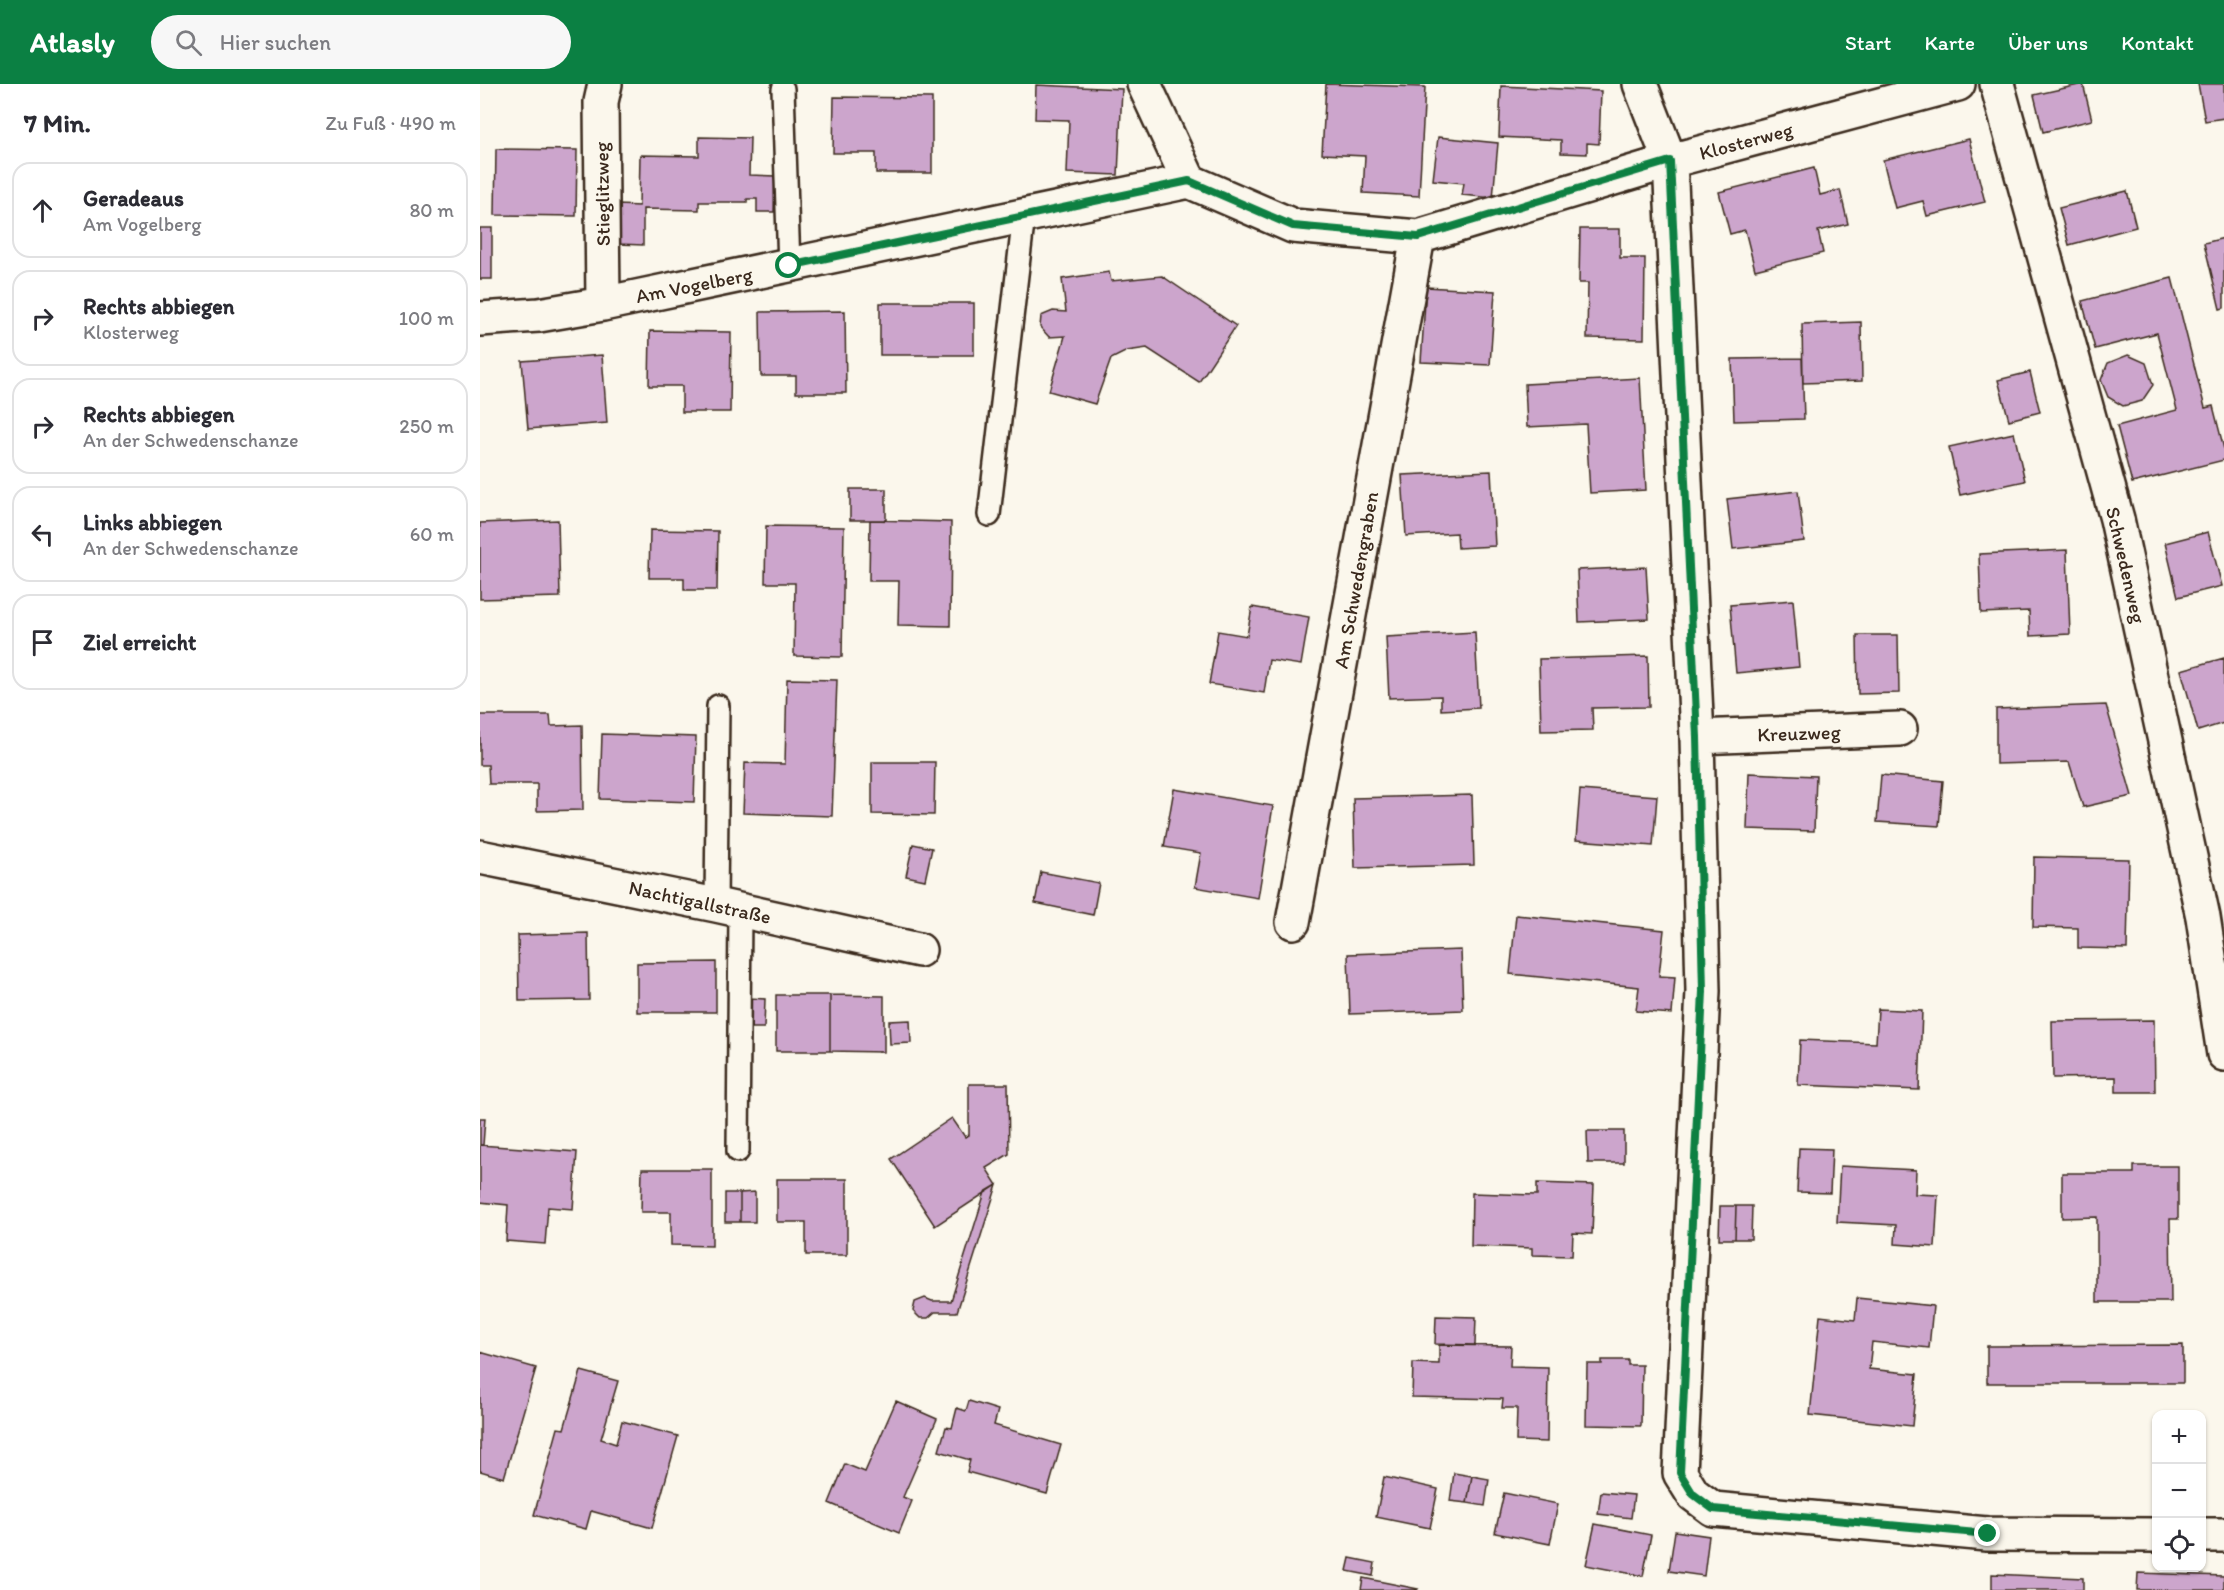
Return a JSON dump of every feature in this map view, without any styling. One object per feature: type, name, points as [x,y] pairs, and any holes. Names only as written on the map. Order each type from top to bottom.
[{"type":"street","name":"Stieglitzweg","points":[[603,304],[601,102],[605,84]]},
{"type":"street","points":[[1144,84],[1189,181]]},
{"type":"street","points":[[1640,84],[1670,161],[1697,737],[1703,991],[1680,1473],[1693,1494],[1713,1509],[1988,1534],[2152,1535]]},
{"type":"street","name":"Klosterweg","points":[[1189,181],[1293,226],[1418,237],[1670,161],[1958,84]]},
{"type":"street","name":"Schwedenweg","points":[[1997,84],[2117,519],[2203,917],[2224,1054]]},
{"type":"street","name":"Am Vogelberg","points":[[480,319],[539,315],[603,304],[1189,181]]},
{"type":"street","name":"Am Schwedengraben","points":[[1293,922],[1418,237]]},
{"type":"street","name":"Kreuzweg","points":[[1697,737],[1900,729]]},
{"type":"street","name":"Nachtigallstraße","points":[[480,857],[919,950]]},
{"type":"street","points":[[2206,1535],[2224,1535]]},
{"type":"lane","points":[[783,89],[789,266]]},
{"type":"lane","points":[[989,515],[1024,215]]},
{"type":"lane","points":[[718,706],[738,1151]]},
{"type":"building","points":[[1326,84],[1425,87],[1419,196],[1363,193],[1365,156],[1322,154]]},
{"type":"building","points":[[2083,84],[2092,120],[2043,132],[2034,95]]},
{"type":"building","points":[[2198,84],[2224,84],[2224,118],[2205,121]]},
{"type":"building","points":[[1036,85],[1122,89],[1118,175],[1067,173],[1069,120],[1035,119]]},
{"type":"building","points":[[1501,86],[1601,91],[1599,144],[1587,143],[1587,154],[1561,153],[1561,140],[1499,137]]},
{"type":"building","points":[[834,97],[932,98],[932,173],[876,173],[876,153],[833,153]]},
{"type":"building","points":[[699,137],[750,138],[749,175],[775,176],[774,212],[757,212],[757,199],[747,199],[747,202],[699,202],[699,210],[643,209],[643,245],[619,244],[619,205],[639,206],[640,155],[699,156]]},
{"type":"building","points":[[1438,137],[1498,143],[1493,198],[1462,195],[1464,183],[1433,180]]},
{"type":"building","points":[[1969,139],[1985,202],[1927,216],[1923,201],[1895,208],[1883,160]]},
{"type":"building","points":[[496,149],[577,150],[576,216],[495,215]]},
{"type":"building","points":[[1814,168],[1820,195],[1840,190],[1848,224],[1818,231],[1823,253],[1755,270],[1745,230],[1730,234],[1719,192]]},
{"type":"building","points":[[2127,191],[2136,227],[2069,245],[2059,208]]},
{"type":"building","points":[[480,228],[492,228],[492,279],[480,279]]},
{"type":"building","points":[[1580,229],[1620,229],[1620,258],[1645,258],[1644,339],[1587,338],[1588,283],[1579,283]]},
{"type":"building","points":[[2224,238],[2224,308],[2220,309],[2204,243]]},
{"type":"building","points":[[1109,272],[1111,281],[1162,276],[1236,326],[1199,382],[1147,348],[1127,351],[1111,359],[1095,404],[1049,391],[1065,336],[1049,337],[1040,327],[1041,316],[1053,311],[1066,312],[1062,279]]},
{"type":"building","points":[[2172,278],[2205,408],[2213,406],[2224,449],[2224,460],[2132,483],[2117,426],[2177,410],[2157,333],[2095,349],[2082,301]]},
{"type":"building","points":[[1426,287],[1495,291],[1490,365],[1421,362]]},
{"type":"building","points":[[880,303],[974,303],[974,355],[880,355]]},
{"type":"building","points":[[845,311],[846,393],[796,393],[796,376],[761,376],[760,312]]},
{"type":"building","points":[[1861,322],[1862,381],[1803,383],[1802,324]]},
{"type":"building","points":[[650,331],[731,332],[730,412],[682,412],[682,386],[649,386]]},
{"type":"building","points":[[602,355],[607,423],[528,429],[522,361]]},
{"type":"building","points":[[2128,355],[2146,363],[2153,385],[2142,401],[2123,406],[2108,397],[2101,380],[2108,363]]},
{"type":"building","points":[[1802,358],[1804,419],[1734,421],[1732,359]]},
{"type":"building","points":[[2030,372],[2040,412],[2009,420],[1998,380]]},
{"type":"building","points":[[1640,378],[1646,490],[1590,493],[1586,424],[1527,427],[1525,384]]},
{"type":"building","points":[[2014,433],[2025,481],[1960,495],[1949,447]]},
{"type":"building","points":[[1491,471],[1495,546],[1458,548],[1457,533],[1406,536],[1402,475]]},
{"type":"building","points":[[850,489],[886,489],[886,520],[850,520]]},
{"type":"building","points":[[1798,491],[1804,541],[1733,549],[1727,499]]},
{"type":"building","points":[[558,520],[560,597],[480,599],[480,523]]},
{"type":"building","points":[[870,520],[951,522],[950,626],[898,625],[899,581],[869,581]]},
{"type":"building","points":[[766,526],[844,527],[842,657],[794,656],[795,583],[765,583]]},
{"type":"building","points":[[650,530],[718,531],[717,590],[684,590],[684,578],[649,578]]},
{"type":"building","points":[[2208,532],[2222,586],[2178,597],[2165,543]]},
{"type":"building","points":[[2067,550],[2070,634],[2030,636],[2029,611],[1981,613],[1979,554]]},
{"type":"building","points":[[1646,567],[1649,619],[1579,622],[1577,570]]},
{"type":"building","points":[[1793,600],[1799,667],[1736,673],[1730,605]]},
{"type":"building","points":[[1252,607],[1309,617],[1301,665],[1269,660],[1264,693],[1209,684],[1218,631],[1247,636]]},
{"type":"building","points":[[1475,632],[1479,708],[1441,710],[1441,696],[1389,698],[1386,637]]},
{"type":"building","points":[[1857,635],[1898,635],[1899,693],[1858,694]]},
{"type":"building","points":[[1648,656],[1649,707],[1592,708],[1593,730],[1541,731],[1539,659]]},
{"type":"building","points":[[2224,658],[2224,723],[2198,731],[2181,670]]},
{"type":"building","points":[[787,679],[837,680],[832,816],[743,813],[745,763],[785,764]]},
{"type":"building","points":[[2106,705],[2132,796],[2083,807],[2069,762],[1996,764],[1996,709]]},
{"type":"building","points":[[480,715],[550,715],[551,726],[582,725],[583,810],[537,811],[537,784],[489,784],[488,765],[480,765]]},
{"type":"building","points":[[602,734],[696,737],[694,802],[600,799]]},
{"type":"building","points":[[872,762],[935,762],[934,815],[872,814]]},
{"type":"building","points":[[1749,773],[1816,776],[1814,831],[1747,829]]},
{"type":"building","points":[[1881,775],[1943,781],[1939,826],[1877,822]]},
{"type":"building","points":[[1174,789],[1273,806],[1258,898],[1195,887],[1201,853],[1164,847]]},
{"type":"building","points":[[1580,790],[1657,796],[1653,846],[1576,840]]},
{"type":"building","points":[[1472,795],[1474,865],[1355,868],[1353,798]]},
{"type":"building","points":[[913,844],[932,848],[925,880],[906,876]]},
{"type":"building","points":[[2034,857],[2129,859],[2127,949],[2078,948],[2078,928],[2033,927]]},
{"type":"building","points":[[1041,872],[1099,883],[1093,915],[1035,903]]},
{"type":"building","points":[[1516,915],[1664,930],[1659,976],[1675,977],[1672,1014],[1636,1011],[1639,987],[1510,974]]},
{"type":"building","points":[[588,933],[589,1000],[519,1001],[518,935]]},
{"type":"building","points":[[1461,950],[1463,1010],[1350,1014],[1348,954]]},
{"type":"building","points":[[716,962],[716,1012],[637,1012],[637,963]]},
{"type":"building","points":[[776,995],[830,995],[830,1051],[776,1051]]},
{"type":"building","points":[[830,995],[884,996],[884,1052],[830,1051]]},
{"type":"building","points":[[749,998],[765,999],[764,1028],[748,1028]]},
{"type":"building","points":[[1878,1009],[1922,1011],[1919,1090],[1798,1085],[1800,1040],[1876,1043]]},
{"type":"building","points":[[910,1020],[911,1043],[890,1044],[889,1021]]},
{"type":"building","points":[[2154,1020],[2155,1092],[2116,1092],[2116,1077],[2053,1078],[2052,1021]]},
{"type":"building","points":[[969,1084],[1008,1084],[1009,1154],[986,1168],[997,1185],[935,1226],[891,1159],[952,1118],[965,1137],[969,1135]]},
{"type":"building","points":[[480,1118],[485,1118],[483,1145],[480,1145]]},
{"type":"building","points":[[1587,1131],[1624,1131],[1624,1163],[1588,1163]]},
{"type":"building","points":[[480,1145],[577,1152],[573,1209],[548,1207],[545,1244],[506,1241],[508,1205],[480,1202]]},
{"type":"building","points":[[1799,1148],[1832,1149],[1830,1193],[1797,1192]]},
{"type":"building","points":[[1840,1166],[1916,1170],[1915,1194],[1938,1195],[1935,1247],[1895,1244],[1896,1225],[1837,1222]]},
{"type":"building","points":[[2134,1166],[2178,1166],[2178,1219],[2170,1219],[2171,1302],[2097,1302],[2097,1217],[2062,1218],[2062,1173],[2134,1173]]},
{"type":"building","points":[[642,1169],[712,1169],[712,1246],[671,1245],[671,1212],[641,1212]]},
{"type":"building","points":[[777,1179],[847,1179],[847,1255],[806,1255],[806,1222],[777,1222]]},
{"type":"building","points":[[1537,1183],[1594,1185],[1592,1234],[1573,1233],[1572,1256],[1532,1255],[1532,1248],[1471,1246],[1472,1193],[1537,1195]]},
{"type":"building","points":[[997,1185],[957,1312],[935,1312],[928,1318],[920,1318],[913,1311],[915,1302],[925,1298],[932,1301],[951,1301],[985,1192]]},
{"type":"building","points":[[755,1192],[755,1222],[740,1222],[740,1193]]},
{"type":"building","points":[[725,1193],[740,1193],[740,1222],[725,1222]]},
{"type":"building","points":[[1720,1206],[1736,1206],[1735,1239],[1719,1239]]},
{"type":"building","points":[[1736,1206],[1752,1206],[1751,1239],[1735,1239]]},
{"type":"building","points":[[1857,1298],[1933,1306],[1929,1348],[1872,1342],[1869,1369],[1917,1374],[1912,1426],[1810,1415],[1820,1316],[1855,1320]]},
{"type":"building","points":[[1436,1316],[1476,1317],[1475,1345],[1435,1344]]},
{"type":"building","points":[[1439,1345],[1511,1346],[1510,1366],[1548,1367],[1547,1442],[1516,1441],[1517,1408],[1502,1408],[1503,1399],[1412,1397],[1413,1363],[1439,1364]]},
{"type":"building","points":[[2183,1345],[2183,1383],[1987,1383],[1987,1346]]},
{"type":"building","points":[[480,1352],[536,1368],[504,1478],[480,1471]]},
{"type":"building","points":[[1602,1360],[1628,1360],[1628,1365],[1642,1365],[1641,1426],[1586,1425],[1587,1364],[1602,1364]]},
{"type":"building","points":[[581,1371],[618,1381],[601,1439],[616,1444],[622,1421],[678,1436],[652,1528],[591,1511],[586,1529],[534,1515],[558,1428],[564,1429]]},
{"type":"building","points":[[896,1401],[937,1419],[903,1497],[912,1501],[899,1533],[829,1503],[845,1464],[865,1472]]},
{"type":"building","points":[[969,1401],[998,1410],[994,1425],[1061,1445],[1047,1494],[967,1472],[970,1460],[939,1451],[946,1427],[952,1428],[957,1408],[966,1411]]},
{"type":"building","points":[[1454,1473],[1472,1476],[1467,1503],[1450,1501]]},
{"type":"building","points":[[1472,1476],[1489,1479],[1485,1506],[1467,1503]]},
{"type":"building","points":[[1384,1477],[1438,1489],[1430,1528],[1376,1517]]},
{"type":"building","points":[[1601,1492],[1634,1495],[1631,1518],[1598,1514]]},
{"type":"building","points":[[1504,1493],[1558,1504],[1550,1544],[1495,1533]]},
{"type":"building","points":[[1595,1524],[1651,1535],[1643,1576],[1586,1565]]},
{"type":"building","points":[[1675,1531],[1709,1536],[1704,1576],[1669,1571]]},
{"type":"building","points":[[1350,1558],[1375,1563],[1373,1576],[1347,1571]]},
{"type":"building","points":[[2138,1573],[2224,1576],[2224,1590],[2137,1590]]},
{"type":"building","points":[[1992,1574],[2083,1578],[2083,1590],[1992,1590]]},
{"type":"building","points":[[1363,1578],[1418,1589],[1361,1590]]},
{"type":"route","points":[[789,266],[1189,181],[1293,226],[1418,237],[1670,161],[1697,737],[1703,991],[1680,1473],[1693,1494],[1713,1509],[1988,1534]]}]
